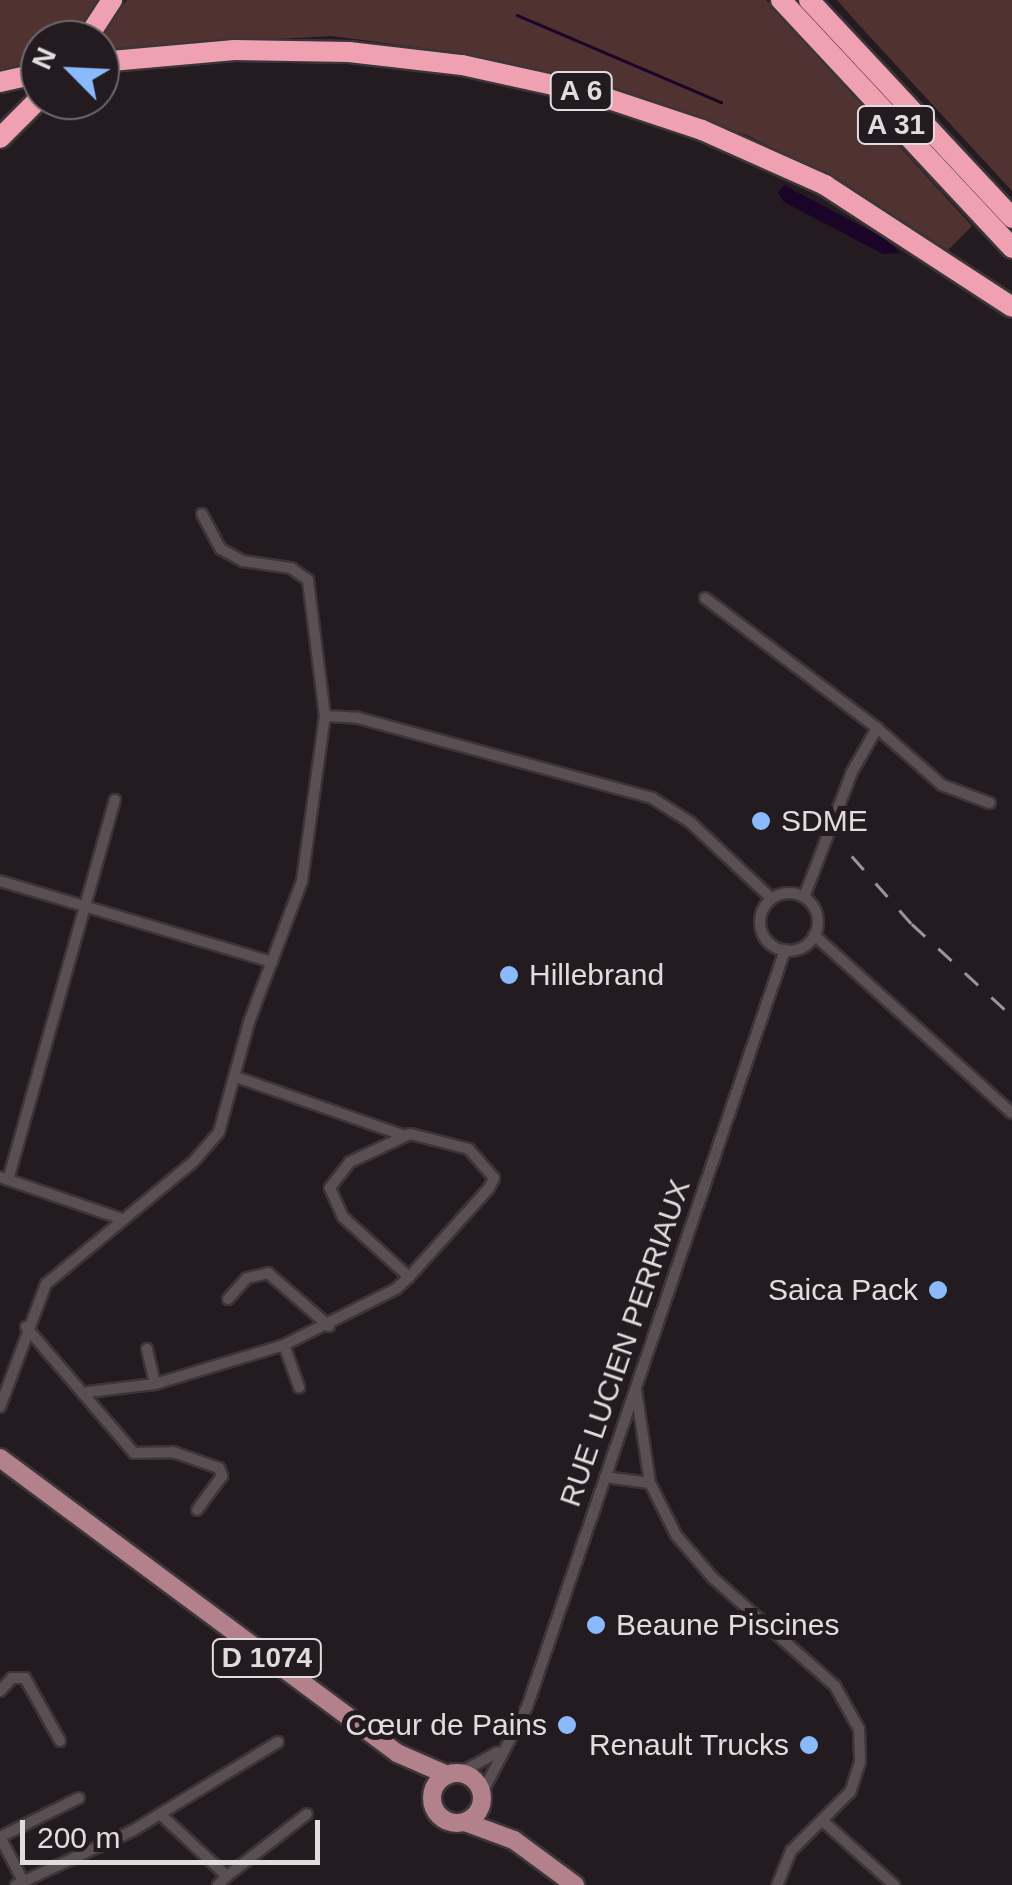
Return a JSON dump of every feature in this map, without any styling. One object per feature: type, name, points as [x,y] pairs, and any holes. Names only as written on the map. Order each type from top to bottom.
[{"type":"highway","name":"A 31","points":[[781,0],[1012,248]]},
{"type":"highway","name":"A 31","points":[[809,0],[1012,218]]},
{"type":"highway","name":"A 6","points":[[120,60],[234,50],[349,52],[462,65],[594,94],[702,130],[825,185],[1012,307]]},
{"type":"highway","points":[[0,138],[20,118]]},
{"type":"main road","name":"D 1074","points":[[0,1458],[396,1754],[432,1797]]},
{"type":"main road","name":"D 1074","points":[[0,1472],[137,1563]]},
{"type":"main road","name":"D 1074","points":[[396,1754],[454,1774]]},
{"type":"main road","points":[[514,1840],[482,1795],[454,1774],[432,1797],[444,1819],[514,1840],[575,1885]]},
{"type":"main road","points":[[464,1822],[482,1795]]},
{"type":"street","points":[[0,1406],[26,1327],[46,1284],[219,1132],[307,862],[325,719],[308,580],[291,568],[243,561],[221,550],[202,514]]},
{"type":"street","points":[[705,598],[877,728],[942,786],[990,803]]},
{"type":"street","points":[[325,719],[358,718],[652,798],[690,822],[772,898]]},
{"type":"street","points":[[804,897],[852,772],[877,728]]},
{"type":"street","points":[[115,800],[4,1178],[122,1219]]},
{"type":"street","points":[[0,881],[272,962]]},
{"type":"street","points":[[788,893],[804,897],[818,918],[814,935],[802,947],[785,950],[763,933],[761,914],[772,898],[788,893]]},
{"type":"street","points":[[814,935],[1012,1113]]},
{"type":"street","name":"RUE LUCIEN PERRIAUX","points":[[482,1795],[527,1707],[785,950]]},
{"type":"street","points":[[88,1392],[155,1384],[284,1344],[328,1326],[408,1277],[494,1178],[476,1153],[425,1137],[403,1135],[236,1077]]},
{"type":"street","points":[[403,1135],[350,1162],[330,1188],[343,1216],[408,1277]]},
{"type":"street","points":[[228,1298],[247,1278],[268,1273],[328,1326]]},
{"type":"street","points":[[26,1327],[88,1392],[134,1453],[173,1452],[219,1468],[222,1476],[197,1510]]},
{"type":"street","points":[[284,1344],[298,1387]]},
{"type":"street","points":[[147,1349],[155,1384]]},
{"type":"street","points":[[636,1390],[650,1482],[690,1554],[850,1704],[860,1762],[850,1792],[825,1824],[791,1851],[777,1885]]},
{"type":"street","points":[[605,1477],[650,1482]]},
{"type":"street","points":[[0,1691],[12,1678],[25,1678],[60,1742]]},
{"type":"street","points":[[79,1798],[0,1837],[19,1883],[160,1814],[278,1742]]},
{"type":"street","points":[[454,1774],[503,1748]]},
{"type":"street","points":[[160,1814],[228,1876]]},
{"type":"street","points":[[218,1885],[307,1814]]},
{"type":"street","points":[[825,1824],[894,1885]]},
{"type":"shaded area","points":[[0,0],[105,0],[91,20],[20,20],[20,65],[0,70]]},
{"type":"shaded area","points":[[127,0],[766,0],[972,226],[948,250],[852,188],[747,135],[557,74],[452,52],[332,36],[120,48],[120,20],[113,20]]},
{"type":"shaded area","points":[[837,0],[1012,0],[1012,191],[859,25]]},
{"type":"shaded area","points":[[784,185],[884,238],[900,253],[883,254],[784,202],[778,193]]},
{"type":"waterway","points":[[517,15],[721,102]]},
{"type":"railway","points":[[852,856],[912,924],[1012,1016]]},
{"type":"place","name":"SDME","points":[[761,821]]},
{"type":"place","name":"Hillebrand","points":[[509,975]]},
{"type":"place","name":"Saica Pack","points":[[938,1290]]},
{"type":"place","name":"Beaune Piscines","points":[[596,1625]]},
{"type":"place","name":"Cœur de Pains","points":[[567,1725]]},
{"type":"place","name":"Renault Trucks","points":[[809,1745]]}]
